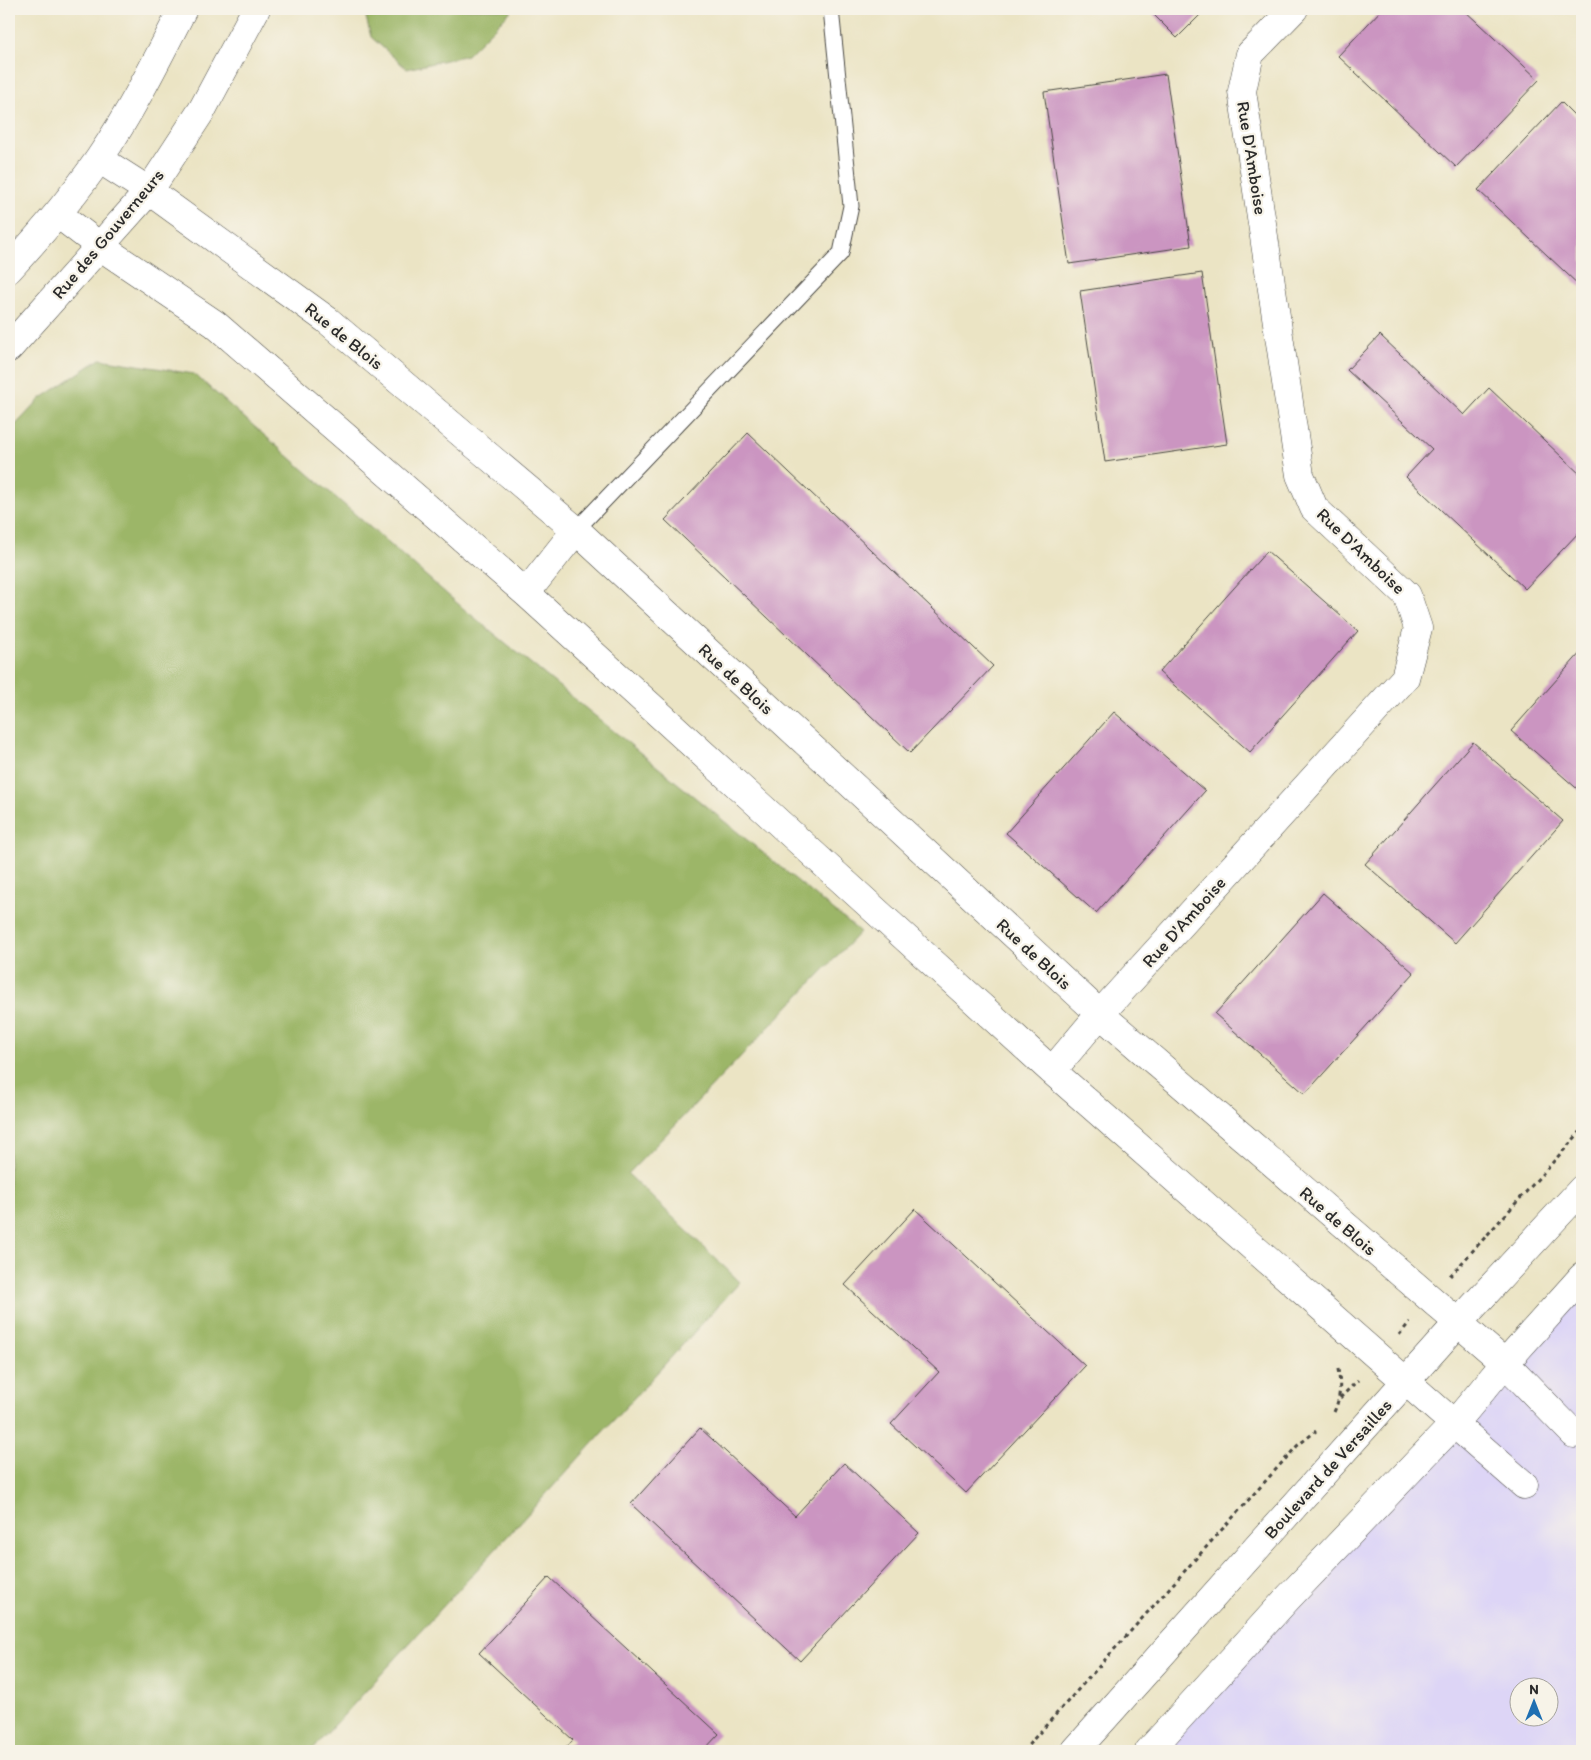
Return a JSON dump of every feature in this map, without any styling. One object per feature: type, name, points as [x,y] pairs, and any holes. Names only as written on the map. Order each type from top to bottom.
[{"type":"street","points":[[9,269],[58,214],[99,159],[148,77],[183,9]]},
{"type":"street","name":"Rue des Gouverneurs","points":[[9,348],[149,191],[202,110],[256,9]]},
{"type":"street","name":"Rue D'Amboise","points":[[1052,1071],[1100,1014],[1405,678],[1418,628],[1407,595],[1314,508],[1300,475],[1242,91],[1250,54],[1294,9]]},
{"type":"street","name":"Rue de Blois","points":[[99,159],[149,191],[327,320],[576,530],[1100,1014],[1457,1324],[1505,1363],[1574,1434]]},
{"type":"street","points":[[58,214],[101,247],[215,324],[526,593],[1052,1071],[1524,1485]]},
{"type":"street","points":[[526,593],[576,530]]},
{"type":"street","name":"Boulevard de Versailles","points":[[1075,1751],[1457,1324],[1582,1189]]},
{"type":"street","points":[[1149,1751],[1287,1599],[1455,1423],[1505,1363],[1582,1277]]},
{"type":"lane","points":[[576,530],[841,254],[851,206],[831,9]]},
{"type":"path","points":[[1459,1265],[1582,1130]]},
{"type":"path","points":[[1023,1751],[1297,1446]]},
{"type":"shaded area","points":[[1582,1289],[1582,1751],[1151,1751]]},
{"type":"green space","points":[[364,9],[513,9],[467,55],[407,69],[371,37]]},
{"type":"green space","points":[[100,359],[194,374],[464,609],[860,932],[628,1174],[740,1282],[311,1751],[9,1751],[9,432],[40,399]]},
{"type":"building","points":[[1148,9],[1206,9],[1177,38]]},
{"type":"building","points":[[1382,9],[1463,9],[1539,80],[1456,167],[1338,56]]},
{"type":"building","points":[[1166,74],[1191,246],[1069,264],[1044,92]]},
{"type":"building","points":[[1561,102],[1582,123],[1582,288],[1478,190]]},
{"type":"building","points":[[1202,273],[1227,444],[1105,462],[1080,291]]},
{"type":"building","points":[[1380,335],[1464,415],[1489,388],[1582,476],[1582,529],[1525,589],[1406,477],[1432,449],[1347,370]]},
{"type":"building","points":[[748,433],[993,666],[910,753],[665,520]]},
{"type":"building","points":[[1267,551],[1358,631],[1250,752],[1159,672]]},
{"type":"building","points":[[1582,651],[1582,793],[1511,731]]},
{"type":"building","points":[[1114,712],[1205,791],[1096,913],[1006,833]]},
{"type":"building","points":[[1473,742],[1563,821],[1455,943],[1365,864]]},
{"type":"building","points":[[1323,893],[1414,973],[1305,1094],[1215,1014]]},
{"type":"building","points":[[915,1209],[1085,1366],[966,1493],[891,1424],[939,1372],[845,1285]]},
{"type":"building","points":[[700,1428],[795,1516],[844,1463],[919,1533],[800,1661],[631,1504]]},
{"type":"building","points":[[549,1577],[719,1734],[703,1751],[563,1751],[573,1740],[479,1653]]}]
